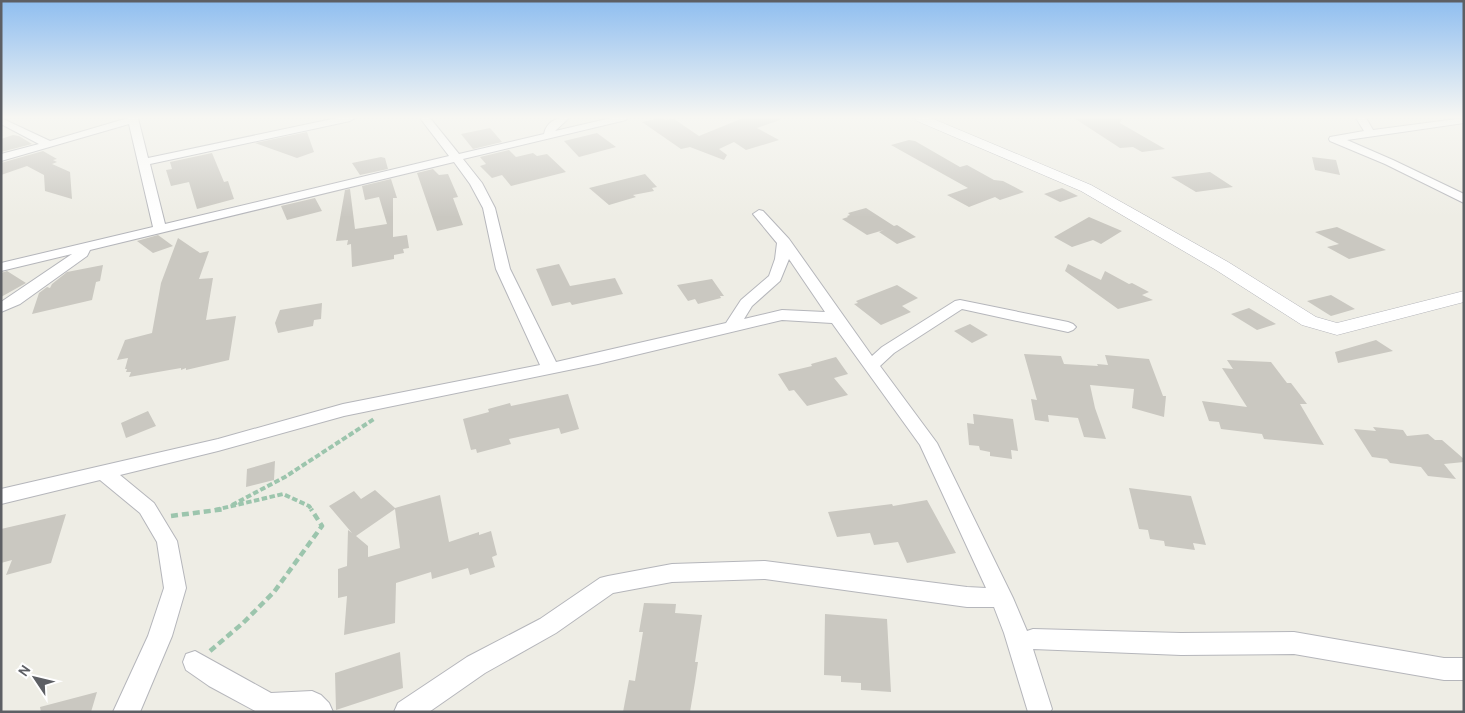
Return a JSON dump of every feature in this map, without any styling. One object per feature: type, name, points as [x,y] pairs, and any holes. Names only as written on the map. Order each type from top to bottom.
[{"type":"street","points":[[1,158],[24,151]]},
{"type":"street","points":[[141,151],[160,228]]},
{"type":"street","points":[[144,162],[194,151]]},
{"type":"street","points":[[450,151],[476,183],[488,208],[503,269],[550,368]]},
{"type":"street","points":[[1,267],[482,151]]},
{"type":"street","points":[[999,151],[1086,188],[1222,266],[1309,321],[1337,329],[1464,296]]},
{"type":"street","points":[[1364,151],[1461,196]]},
{"type":"street","points":[[759,214],[784,242],[837,319],[928,443],[1002,598],[1016,633],[1038,709]]},
{"type":"street","points":[[732,326],[746,303],[775,278],[782,259],[784,242]]},
{"type":"street","points":[[1,308],[48,278],[82,253],[86,247]]},
{"type":"street","points":[[872,365],[888,350],[960,304],[1068,326]]},
{"type":"street","points":[[1,497],[218,445],[343,410],[644,348],[782,315],[821,316],[837,319]]},
{"type":"street","points":[[104,472],[147,508],[167,541],[176,588],[160,636],[126,712]]},
{"type":"street","points":[[407,712],[476,664],[548,626],[608,585],[672,572],[765,570],[967,597],[1002,598]]},
{"type":"street","points":[[1033,639],[1181,644],[1294,643],[1444,669],[1464,669]]},
{"type":"street","points":[[195,662],[218,678],[269,705],[312,702],[320,712]]},
{"type":"path","points":[[225,509],[285,477],[378,417]]},
{"type":"path","points":[[147,508],[173,517],[225,509],[283,494],[309,506],[322,526],[306,546],[291,570],[244,625],[195,662]]},
{"type":"building","points":[[43,151],[57,159],[53,160],[57,162],[52,164],[70,172],[72,199],[45,191],[44,175],[27,166],[1,175],[1,163]]},
{"type":"building","points":[[278,151],[314,151],[297,158]]},
{"type":"building","points":[[504,151],[510,151],[516,157],[533,153],[537,156],[547,154],[566,172],[511,186],[502,175],[492,178],[480,166],[486,164],[480,157]]},
{"type":"building","points":[[574,151],[600,151],[579,157]]},
{"type":"building","points":[[701,151],[722,151],[727,155],[724,160]]},
{"type":"building","points":[[902,151],[933,151],[960,167],[967,165],[994,180],[1003,181],[1024,192],[1000,200],[995,197],[969,207],[947,195],[968,188]]},
{"type":"building","points":[[212,153],[224,182],[228,181],[234,199],[197,209],[189,182],[171,186],[166,170],[172,169],[170,162]]},
{"type":"building","points":[[381,157],[385,158],[388,169],[360,175],[352,163]]},
{"type":"building","points":[[1312,157],[1336,160],[1340,175],[1315,170]]},
{"type":"building","points":[[433,169],[439,175],[448,174],[458,197],[453,198],[463,225],[437,231],[417,173]]},
{"type":"building","points":[[1210,172],[1233,187],[1196,192],[1171,177]]},
{"type":"building","points":[[645,174],[657,187],[652,188],[654,191],[633,195],[636,197],[609,205],[589,188]]},
{"type":"building","points":[[391,179],[397,198],[393,198],[393,237],[407,235],[409,248],[403,249],[404,253],[394,255],[394,259],[352,267],[351,244],[347,245],[348,240],[336,241],[345,190],[350,189],[355,229],[387,224],[379,197],[365,200],[362,186]]},
{"type":"building","points":[[1062,188],[1078,196],[1060,202],[1044,194]]},
{"type":"building","points":[[315,198],[322,211],[287,220],[281,206]]},
{"type":"building","points":[[866,208],[894,226],[897,225],[916,237],[897,244],[879,232],[884,230],[867,235],[842,219],[850,215],[848,213]]},
{"type":"building","points":[[1089,217],[1122,231],[1101,244],[1093,240],[1072,247],[1054,237]]},
{"type":"building","points":[[1337,227],[1386,250],[1349,259],[1327,247],[1339,244],[1315,232]]},
{"type":"building","points":[[158,235],[173,246],[153,253],[137,241]]},
{"type":"building","points":[[178,238],[200,253],[209,251],[199,279],[213,278],[206,320],[236,316],[229,360],[186,370],[186,368],[181,370],[181,368],[129,377],[131,372],[126,372],[127,369],[125,369],[128,358],[117,360],[125,340],[152,333],[161,283]]},
{"type":"building","points":[[559,264],[570,286],[615,278],[623,294],[572,305],[570,302],[552,306],[536,269]]},
{"type":"building","points":[[1068,264],[1101,280],[1105,271],[1149,292],[1142,295],[1153,300],[1118,309],[1065,271]]},
{"type":"building","points":[[103,265],[100,281],[96,282],[92,300],[32,314],[39,293],[47,287],[50,288],[52,284],[67,272]]},
{"type":"building","points":[[7,271],[26,283],[1,297],[1,273]]},
{"type":"building","points":[[712,279],[724,296],[698,304],[695,299],[688,301],[677,285]]},
{"type":"building","points":[[897,285],[918,298],[902,306],[911,312],[881,325],[854,304],[858,303],[856,301]]},
{"type":"building","points":[[1331,295],[1355,309],[1331,316],[1307,301]]},
{"type":"building","points":[[322,303],[321,319],[314,320],[313,326],[278,333],[275,323],[280,310]]},
{"type":"building","points":[[1249,308],[1276,324],[1257,330],[1231,314]]},
{"type":"building","points":[[970,324],[988,335],[972,343],[954,331]]},
{"type":"building","points":[[1376,340],[1393,351],[1338,363],[1335,352]]},
{"type":"building","points":[[1024,354],[1061,356],[1064,364],[1098,366],[1097,364],[1108,365],[1105,355],[1149,359],[1163,396],[1166,396],[1164,417],[1132,408],[1134,389],[1090,385],[1095,408],[1106,439],[1084,437],[1078,418],[1048,415],[1049,422],[1035,420],[1031,399],[1037,400]]},
{"type":"building","points":[[836,357],[848,374],[834,378],[848,395],[807,406],[794,390],[789,391],[778,374],[812,366],[811,364]]},
{"type":"building","points":[[1227,360],[1271,362],[1287,383],[1291,383],[1307,404],[1300,404],[1324,445],[1264,439],[1262,434],[1221,429],[1219,422],[1209,421],[1202,401],[1247,407],[1222,368],[1233,369]]},
{"type":"building","points":[[568,394],[579,429],[561,434],[559,428],[509,439],[511,444],[477,453],[476,449],[471,450],[463,419],[489,412],[488,409],[510,403],[511,406]]},
{"type":"building","points":[[148,411],[156,426],[126,438],[121,423]]},
{"type":"building","points":[[973,414],[1013,419],[1018,451],[1011,450],[1012,459],[990,456],[990,452],[980,450],[979,446],[969,445],[967,423],[974,424]]},
{"type":"building","points":[[1373,427],[1403,430],[1407,436],[1428,434],[1435,440],[1442,440],[1464,459],[1464,462],[1444,464],[1456,479],[1428,476],[1421,467],[1390,463],[1387,459],[1372,457],[1354,429],[1376,431]]},
{"type":"building","points":[[275,461],[274,480],[246,487],[247,469]]},
{"type":"building","points":[[1129,488],[1191,496],[1206,545],[1193,543],[1195,550],[1165,546],[1164,541],[1150,539],[1148,530],[1139,529]]},
{"type":"building","points":[[375,490],[395,508],[440,495],[449,542],[479,532],[479,535],[491,531],[497,555],[492,557],[495,567],[470,575],[468,568],[432,579],[431,572],[396,583],[395,623],[344,635],[347,596],[338,598],[338,569],[347,566],[348,530],[352,533],[329,506],[354,491],[361,499]],"holes":[[[395,509],[400,548],[368,557],[368,546],[356,536]]]},
{"type":"building","points":[[927,500],[956,553],[907,563],[898,542],[874,545],[870,533],[837,537],[828,512],[892,504],[893,506]]},
{"type":"building","points":[[66,514],[51,563],[6,575],[12,560],[1,563],[1,529]]},
{"type":"building","points":[[644,603],[676,604],[675,613],[702,615],[695,662],[698,662],[690,712],[623,712],[629,680],[635,681],[643,632],[639,632]]},
{"type":"building","points":[[825,614],[887,619],[891,692],[861,690],[861,683],[841,682],[841,676],[824,675]]},
{"type":"building","points":[[400,652],[403,688],[336,710],[335,673]]},
{"type":"building","points":[[97,692],[91,712],[41,712],[40,707]]}]
